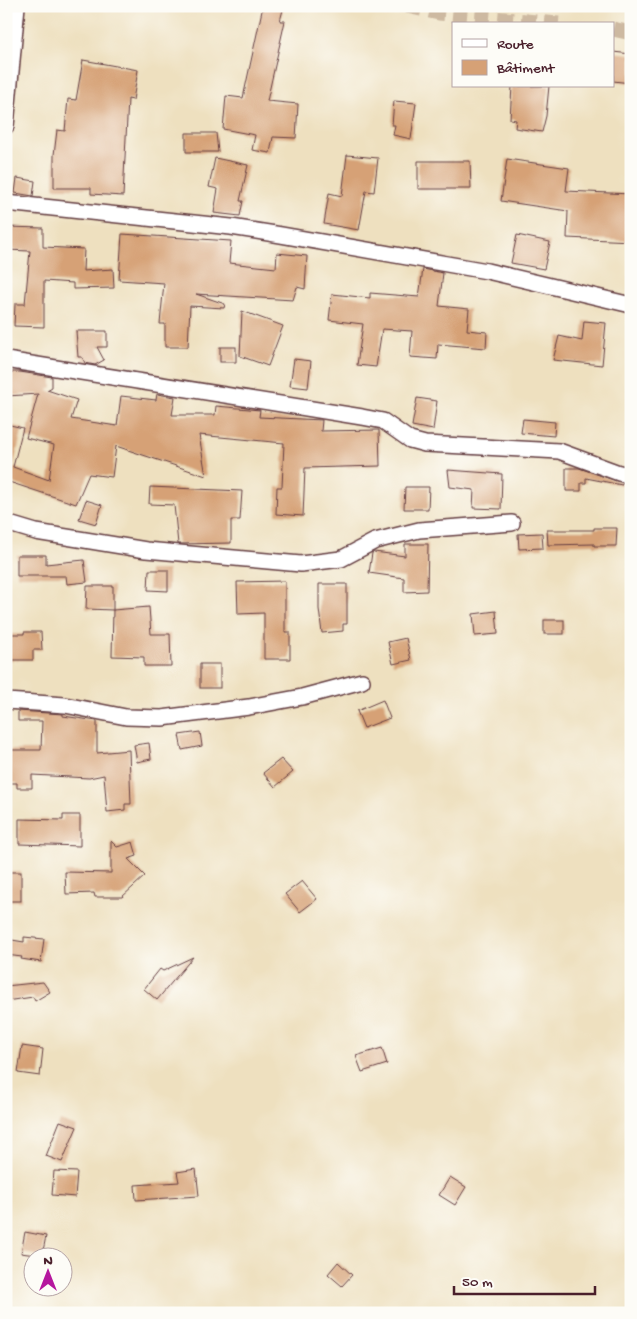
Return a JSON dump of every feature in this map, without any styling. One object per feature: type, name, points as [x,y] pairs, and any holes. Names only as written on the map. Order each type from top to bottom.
[{"type":"street","points":[[6,126],[17,6]]},
{"type":"street","points":[[6,203],[230,227],[281,235],[487,271],[631,305]]},
{"type":"street","points":[[6,360],[362,417],[384,422],[410,440],[425,444],[559,451],[619,473],[631,475]]},
{"type":"street","points":[[6,522],[36,532],[146,550],[300,564],[341,559],[375,541],[419,530],[512,523]]},
{"type":"street","points":[[6,701],[65,705],[126,717],[162,718],[249,707],[302,697],[362,681]]},
{"type":"building","points":[[263,6],[284,6],[280,21],[285,21],[267,101],[298,104],[296,138],[273,137],[270,153],[252,150],[255,135],[223,129],[226,96],[243,98]]},
{"type":"building","points":[[614,52],[631,54],[631,83],[614,81]]},
{"type":"building","points":[[83,60],[138,70],[133,100],[128,99],[123,196],[91,194],[91,188],[54,188],[54,155],[57,130],[65,131],[68,99],[76,100]]},
{"type":"building","points":[[512,88],[549,88],[546,116],[542,132],[515,128],[516,120],[510,119]]},
{"type":"building","points":[[394,101],[416,103],[411,139],[393,135],[395,125],[392,125]]},
{"type":"building","points":[[186,133],[216,133],[218,152],[186,152]]},
{"type":"building","points":[[347,155],[378,158],[374,192],[366,191],[359,230],[324,224],[329,193],[342,196]]},
{"type":"building","points":[[215,158],[248,165],[240,201],[243,201],[240,216],[214,213],[218,189],[209,187]]},
{"type":"building","points":[[507,159],[569,168],[566,191],[631,194],[631,241],[567,238],[568,211],[501,201]]},
{"type":"building","points":[[418,161],[470,161],[471,189],[418,189]]},
{"type":"building","points":[[17,178],[35,181],[33,196],[15,193]]},
{"type":"building","points":[[6,227],[43,228],[43,247],[84,249],[83,271],[113,269],[114,288],[73,289],[73,283],[44,281],[44,327],[14,326],[15,304],[25,304],[30,251],[6,250]]},
{"type":"building","points":[[122,234],[231,241],[229,263],[276,268],[277,253],[307,256],[305,289],[297,287],[293,300],[196,294],[225,304],[224,308],[190,306],[188,347],[165,347],[165,324],[160,324],[164,283],[119,280]]},
{"type":"building","points":[[517,235],[550,242],[544,269],[511,263]]},
{"type":"building","points":[[423,269],[443,273],[439,306],[469,309],[467,330],[487,332],[486,348],[438,344],[437,359],[410,357],[412,331],[382,329],[376,367],[357,365],[363,324],[329,320],[332,294],[370,298],[370,293],[419,297]]},
{"type":"building","points":[[242,311],[283,326],[268,366],[240,356]]},
{"type":"building","points":[[584,321],[606,323],[602,365],[553,360],[559,336],[582,341]]},
{"type":"building","points":[[76,331],[107,331],[107,347],[97,347],[104,360],[95,365],[85,363],[82,357],[78,357]]},
{"type":"building","points":[[220,347],[236,347],[236,362],[220,362]]},
{"type":"building","points":[[294,359],[311,361],[308,388],[290,386]]},
{"type":"building","points":[[7,372],[52,377],[52,387],[47,390],[77,400],[71,419],[117,426],[121,396],[156,400],[157,394],[175,397],[172,415],[215,415],[216,406],[260,410],[259,417],[322,420],[321,431],[379,430],[380,466],[305,468],[303,516],[276,514],[277,487],[282,487],[284,443],[199,435],[206,476],[116,446],[112,477],[89,474],[76,504],[6,481],[6,424],[23,428],[13,467],[49,480],[54,445],[26,438],[38,394],[7,396]]},
{"type":"building","points":[[417,398],[437,401],[433,430],[412,426]]},
{"type":"building","points":[[523,419],[555,422],[554,436],[521,433]]},
{"type":"building","points":[[566,468],[579,468],[623,483],[622,485],[586,478],[586,483],[581,483],[581,491],[566,491]]},
{"type":"building","points":[[448,470],[502,474],[501,509],[473,508],[474,490],[450,487]]},
{"type":"building","points":[[150,487],[242,491],[240,520],[231,520],[231,543],[178,544],[174,505],[149,504]]},
{"type":"building","points":[[405,487],[429,487],[428,509],[404,509]]},
{"type":"building","points":[[86,500],[102,505],[96,524],[79,519]]},
{"type":"building","points":[[594,528],[617,528],[616,546],[594,546],[594,544],[548,545],[547,530],[594,530]]},
{"type":"building","points":[[542,533],[543,548],[519,549],[518,534]]},
{"type":"building","points":[[405,544],[428,544],[427,591],[404,592],[404,578],[369,573],[372,553],[405,556]]},
{"type":"building","points":[[17,555],[46,555],[46,564],[84,560],[87,582],[67,584],[66,576],[17,576]]},
{"type":"building","points":[[149,570],[168,570],[168,591],[148,590]]},
{"type":"building","points":[[285,581],[285,632],[290,632],[290,659],[264,659],[264,613],[238,614],[237,582]]},
{"type":"building","points":[[319,584],[347,584],[347,624],[343,624],[343,631],[322,633],[319,609]]},
{"type":"building","points":[[87,586],[113,586],[113,610],[86,609]]},
{"type":"building","points":[[149,607],[151,634],[170,634],[171,666],[144,666],[144,657],[112,656],[113,610]]},
{"type":"building","points":[[496,611],[498,634],[475,636],[473,614]]},
{"type":"building","points":[[544,620],[564,620],[564,634],[544,634]]},
{"type":"building","points":[[24,632],[41,632],[42,650],[33,650],[33,660],[6,660],[6,634],[24,634]]},
{"type":"building","points":[[406,638],[411,660],[393,664],[388,642]]},
{"type":"building","points":[[200,664],[220,664],[220,688],[200,688]]},
{"type":"building","points":[[383,700],[390,718],[364,728],[357,711]]},
{"type":"building","points":[[18,711],[63,714],[63,716],[97,721],[97,753],[129,750],[131,804],[125,804],[125,810],[107,812],[104,775],[89,778],[32,775],[32,788],[17,788],[17,783],[6,783],[6,766],[10,766],[9,750],[41,750],[42,721],[18,721]]},
{"type":"building","points":[[200,732],[202,746],[182,750],[179,735]]},
{"type":"building","points":[[149,743],[151,759],[137,762],[134,745]]},
{"type":"building","points":[[281,759],[293,772],[275,787],[263,773]]},
{"type":"building","points":[[63,815],[80,815],[80,846],[19,844],[19,819],[63,820]]},
{"type":"building","points":[[111,841],[117,847],[133,842],[137,856],[128,859],[145,876],[122,897],[95,897],[94,893],[66,894],[65,872],[111,873]]},
{"type":"building","points":[[6,872],[21,872],[21,901],[6,901]]},
{"type":"building","points":[[302,881],[317,899],[300,912],[285,894]]},
{"type":"building","points":[[24,937],[44,939],[41,962],[6,955],[6,939],[24,942]]},
{"type":"building","points":[[193,957],[157,1000],[144,989],[160,969],[163,971]]},
{"type":"building","points":[[43,982],[50,992],[35,1001],[33,997],[6,1001],[6,986]]},
{"type":"building","points":[[22,1046],[43,1049],[40,1076],[18,1073]]},
{"type":"building","points":[[382,1048],[387,1064],[362,1072],[356,1056]]},
{"type":"building","points":[[60,1121],[77,1127],[62,1162],[46,1156]]},
{"type":"building","points":[[196,1169],[199,1196],[136,1200],[135,1185],[179,1182],[177,1172]]},
{"type":"building","points":[[54,1171],[77,1172],[75,1197],[52,1195]]},
{"type":"building","points":[[450,1177],[466,1187],[455,1205],[439,1195]]},
{"type":"building","points":[[25,1232],[46,1236],[44,1246],[22,1246]]},
{"type":"building","points":[[338,1262],[352,1275],[342,1286],[328,1274]]},
{"type":"tunnel","points":[[407,6],[439,13],[537,22]]},
{"type":"tunnel","points":[[614,29],[631,33]]}]
